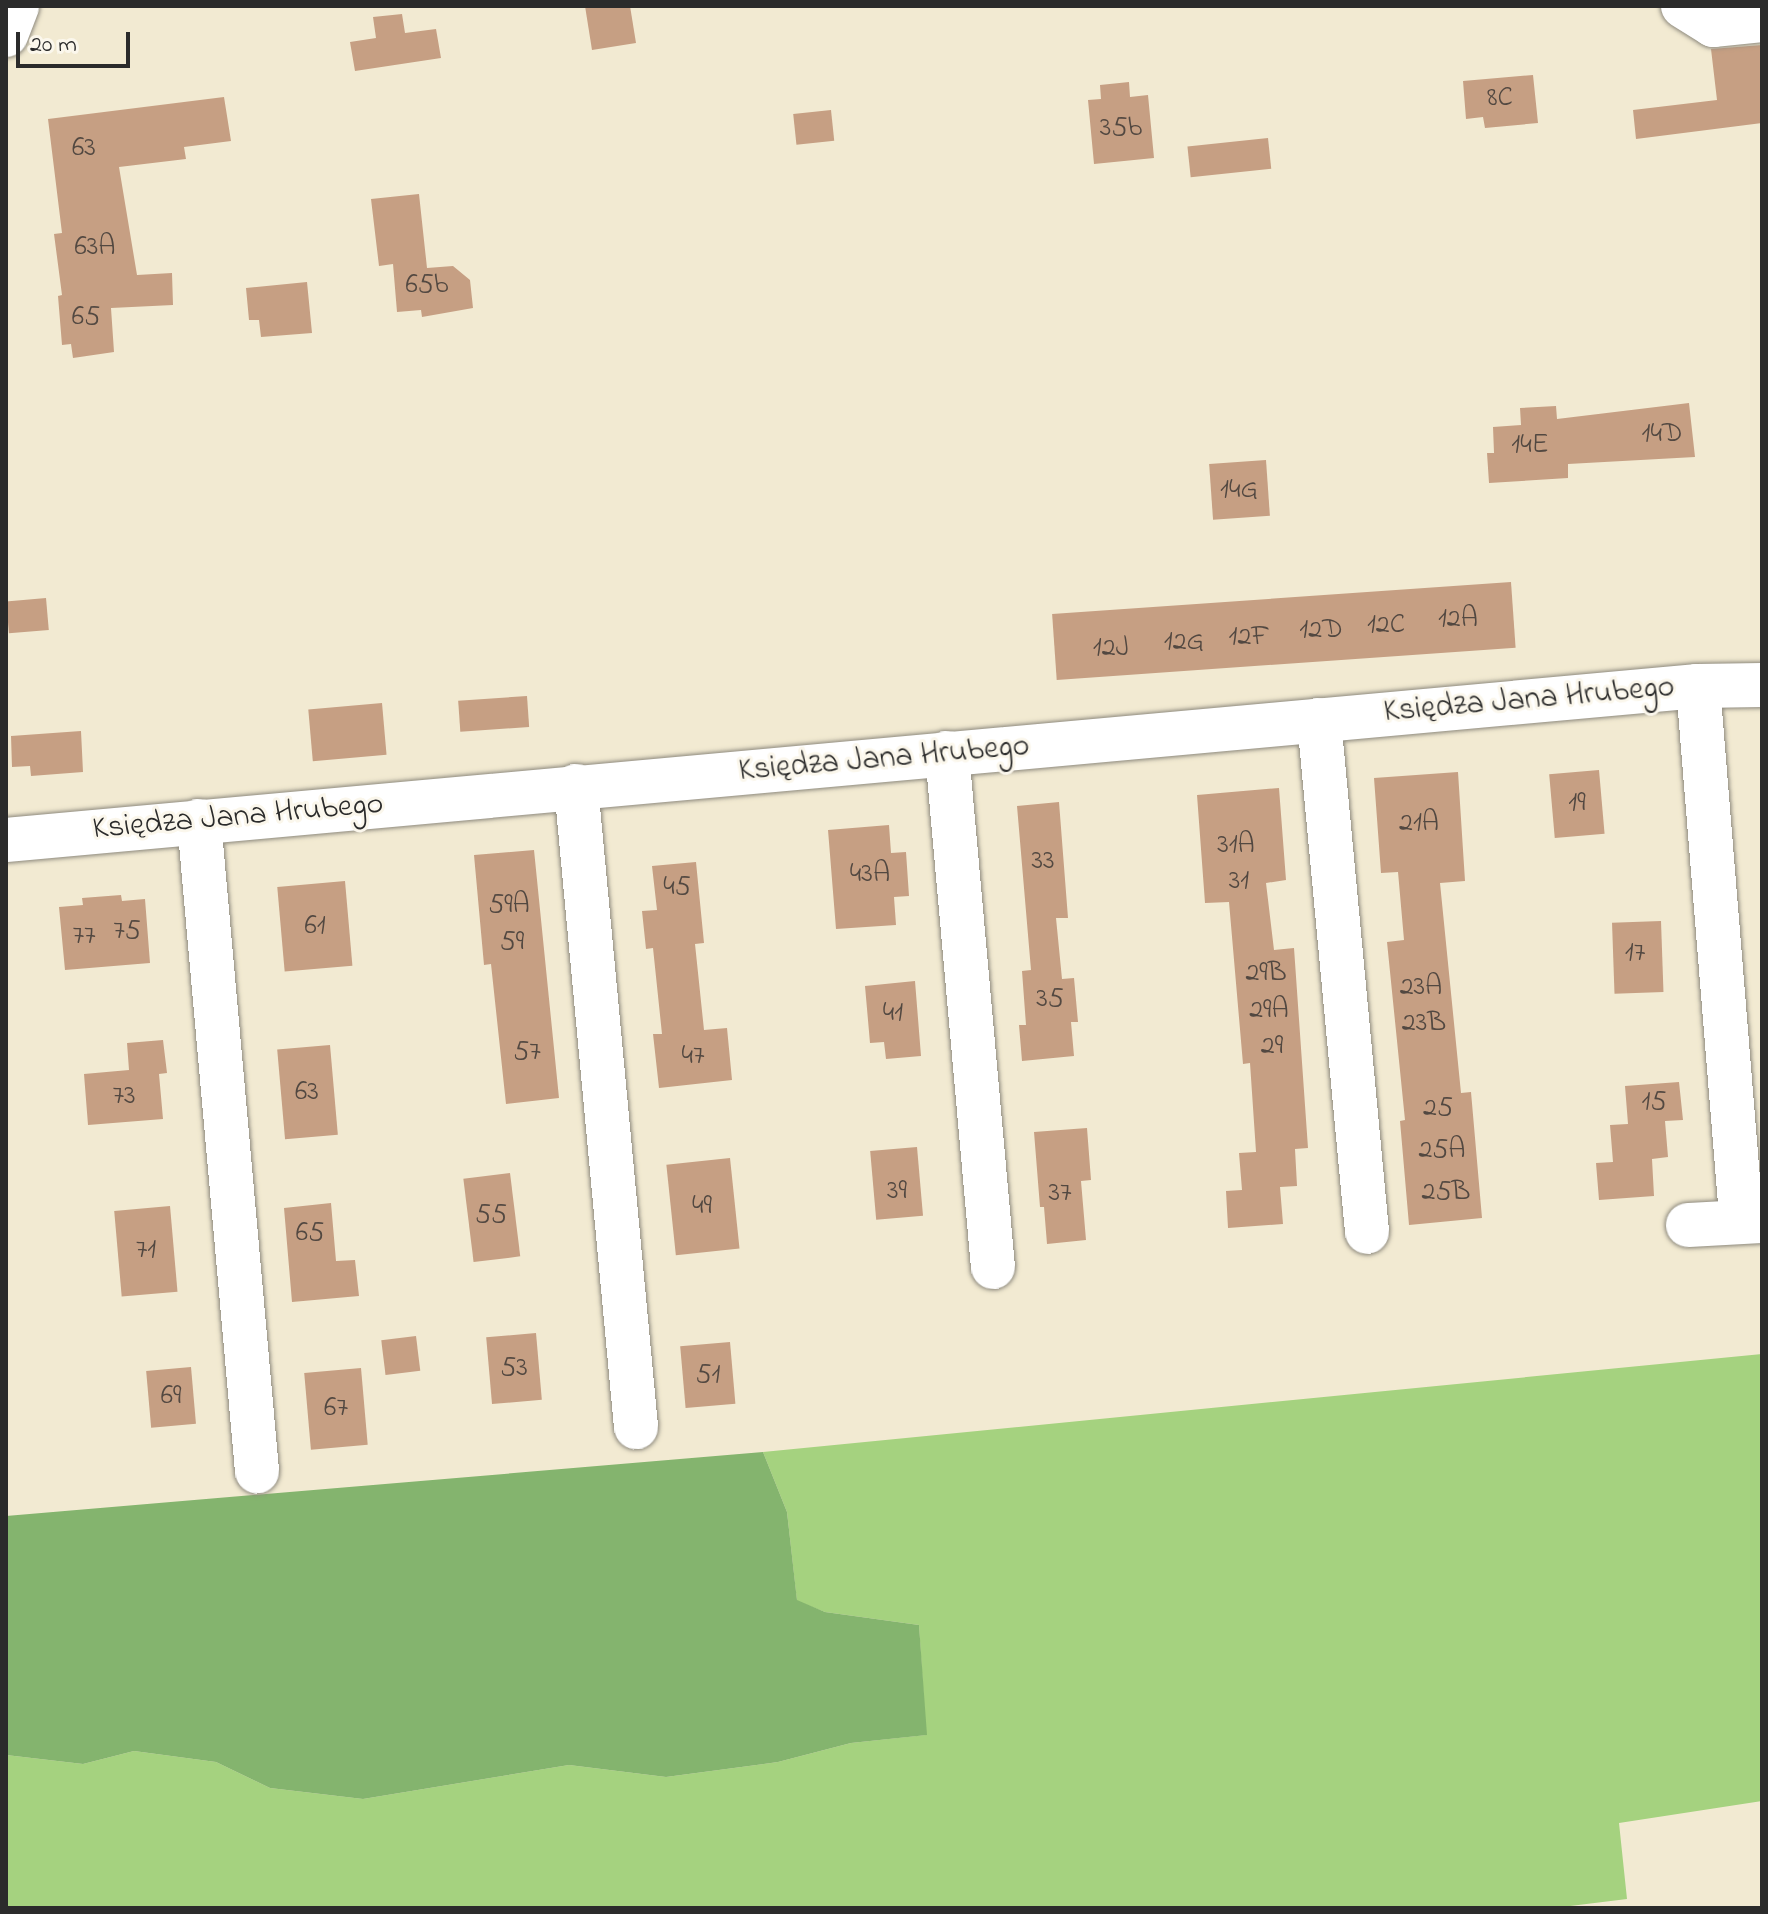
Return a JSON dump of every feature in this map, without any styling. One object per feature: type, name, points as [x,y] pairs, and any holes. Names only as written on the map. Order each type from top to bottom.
[{"type":"street","points":[[6,35],[17,6]]},
{"type":"street","points":[[1683,6],[1713,25],[1762,20]]},
{"type":"street","name":"Księdza Jana Hrubego","points":[[6,840],[1698,686],[1762,685]]},
{"type":"street","points":[[1688,1225],[1751,1212],[1746,1068],[1698,686]]},
{"type":"street","points":[[1319,720],[1367,1232]]},
{"type":"street","points":[[947,753],[993,1267]]},
{"type":"street","points":[[576,786],[636,1427]]},
{"type":"street","points":[[199,821],[257,1471]]},
{"type":"green space","points":[[1762,1354],[1762,1801],[1619,1823],[1627,1899],[1554,1908],[6,1908],[6,1755],[83,1764],[134,1751],[216,1762],[270,1788],[363,1799],[569,1765],[666,1777],[778,1762],[851,1743],[926,1735],[919,1625],[825,1612],[797,1601],[787,1512],[763,1452]]},
{"type":"green space","points":[[763,1452],[787,1512],[797,1600],[825,1612],[919,1625],[927,1735],[851,1743],[778,1762],[666,1777],[569,1765],[363,1799],[270,1788],[216,1762],[134,1751],[83,1764],[6,1755],[6,1516]]},
{"type":"building","points":[[585,6],[630,6],[636,43],[592,50]]},
{"type":"building","points":[[402,14],[405,33],[436,29],[441,58],[355,71],[350,42],[376,38],[373,17]]},
{"type":"building","points":[[1762,45],[1762,123],[1636,139],[1633,110],[1717,100],[1711,49]]},
{"type":"building","points":[[1533,75],[1538,123],[1485,128],[1483,117],[1466,119],[1463,81]]},
{"type":"building","points":[[1129,82],[1130,97],[1148,95],[1154,158],[1094,164],[1088,100],[1101,99],[1100,85]]},
{"type":"building","points":[[224,97],[231,141],[184,147],[186,159],[119,167],[137,275],[172,273],[173,305],[111,308],[114,352],[73,358],[71,344],[62,345],[58,296],[62,295],[54,234],[62,233],[48,119]]},
{"type":"building","points":[[831,110],[834,141],[796,145],[793,114]]},
{"type":"building","points":[[1268,138],[1271,169],[1191,177],[1187,146]]},
{"type":"building","points":[[419,194],[427,268],[453,266],[470,280],[473,308],[422,317],[421,310],[397,312],[393,264],[379,266],[371,199]]},
{"type":"building","points":[[307,282],[312,333],[261,337],[259,320],[249,320],[246,288]]},
{"type":"building","points":[[1689,403],[1695,457],[1568,464],[1568,478],[1489,483],[1487,453],[1494,453],[1493,427],[1521,425],[1520,408],[1556,406],[1557,419]]},
{"type":"building","points":[[1266,460],[1270,516],[1213,520],[1209,464]]},
{"type":"building","points":[[1511,582],[1516,648],[1057,680],[1052,614]]},
{"type":"building","points":[[46,598],[49,630],[9,633],[6,601]]},
{"type":"building","points":[[527,696],[529,727],[460,732],[458,701]]},
{"type":"building","points":[[382,703],[387,755],[313,761],[308,709]]},
{"type":"building","points":[[81,731],[83,772],[31,776],[30,766],[12,767],[11,736]]},
{"type":"building","points":[[1599,770],[1605,834],[1555,838],[1549,774]]},
{"type":"building","points":[[1458,772],[1465,881],[1440,883],[1461,1093],[1471,1092],[1482,1218],[1409,1225],[1400,1121],[1405,1120],[1387,942],[1404,940],[1398,872],[1381,873],[1374,778]]},
{"type":"building","points":[[1279,788],[1286,880],[1266,883],[1274,950],[1294,948],[1308,1148],[1295,1149],[1297,1186],[1280,1187],[1283,1224],[1228,1228],[1226,1191],[1242,1190],[1239,1153],[1256,1152],[1250,1063],[1243,1064],[1229,902],[1205,903],[1197,795]]},
{"type":"building","points":[[1059,802],[1068,918],[1056,918],[1062,979],[1074,978],[1078,1022],[1071,1022],[1074,1056],[1022,1061],[1019,1025],[1026,1025],[1022,971],[1031,970],[1017,806]]},
{"type":"building","points":[[889,825],[891,853],[906,852],[909,896],[894,897],[896,925],[836,929],[828,830]]},
{"type":"building","points":[[534,850],[559,1098],[506,1104],[491,964],[484,965],[474,855]]},
{"type":"building","points":[[696,862],[704,943],[695,944],[704,1030],[727,1028],[732,1080],[659,1088],[653,1034],[662,1034],[653,948],[646,949],[642,911],[657,910],[652,866]]},
{"type":"building","points":[[345,881],[352,966],[285,972],[277,887]]},
{"type":"building","points":[[121,895],[122,901],[145,899],[150,963],[65,970],[59,907],[83,905],[82,898]]},
{"type":"building","points":[[1661,921],[1663,992],[1615,994],[1612,923]]},
{"type":"building","points":[[915,981],[921,1056],[886,1059],[884,1042],[870,1043],[865,986]]},
{"type":"building","points":[[163,1040],[167,1073],[159,1074],[163,1119],[88,1125],[84,1074],[129,1070],[127,1043]]},
{"type":"building","points":[[330,1045],[338,1135],[285,1139],[277,1050]]},
{"type":"building","points":[[1679,1082],[1683,1120],[1665,1121],[1668,1157],[1652,1159],[1654,1196],[1599,1200],[1596,1163],[1613,1162],[1610,1125],[1628,1124],[1625,1086]]},
{"type":"building","points":[[1087,1128],[1091,1180],[1081,1181],[1086,1240],[1047,1244],[1044,1207],[1040,1207],[1034,1132]]},
{"type":"building","points":[[917,1147],[923,1216],[876,1220],[870,1151]]},
{"type":"building","points":[[730,1158],[740,1249],[676,1255],[666,1165]]},
{"type":"building","points":[[510,1173],[520,1256],[474,1262],[463,1179]]},
{"type":"building","points":[[331,1203],[336,1261],[355,1260],[359,1296],[292,1302],[284,1208]]},
{"type":"building","points":[[170,1206],[177,1292],[122,1297],[114,1211]]},
{"type":"building","points":[[536,1333],[542,1400],[492,1404],[486,1337]]},
{"type":"building","points":[[416,1336],[420,1371],[386,1375],[381,1340]]},
{"type":"building","points":[[730,1342],[735,1404],[686,1408],[680,1346]]},
{"type":"building","points":[[191,1367],[196,1424],[151,1428],[146,1371]]},
{"type":"building","points":[[361,1368],[368,1445],[311,1450],[304,1373]]}]
